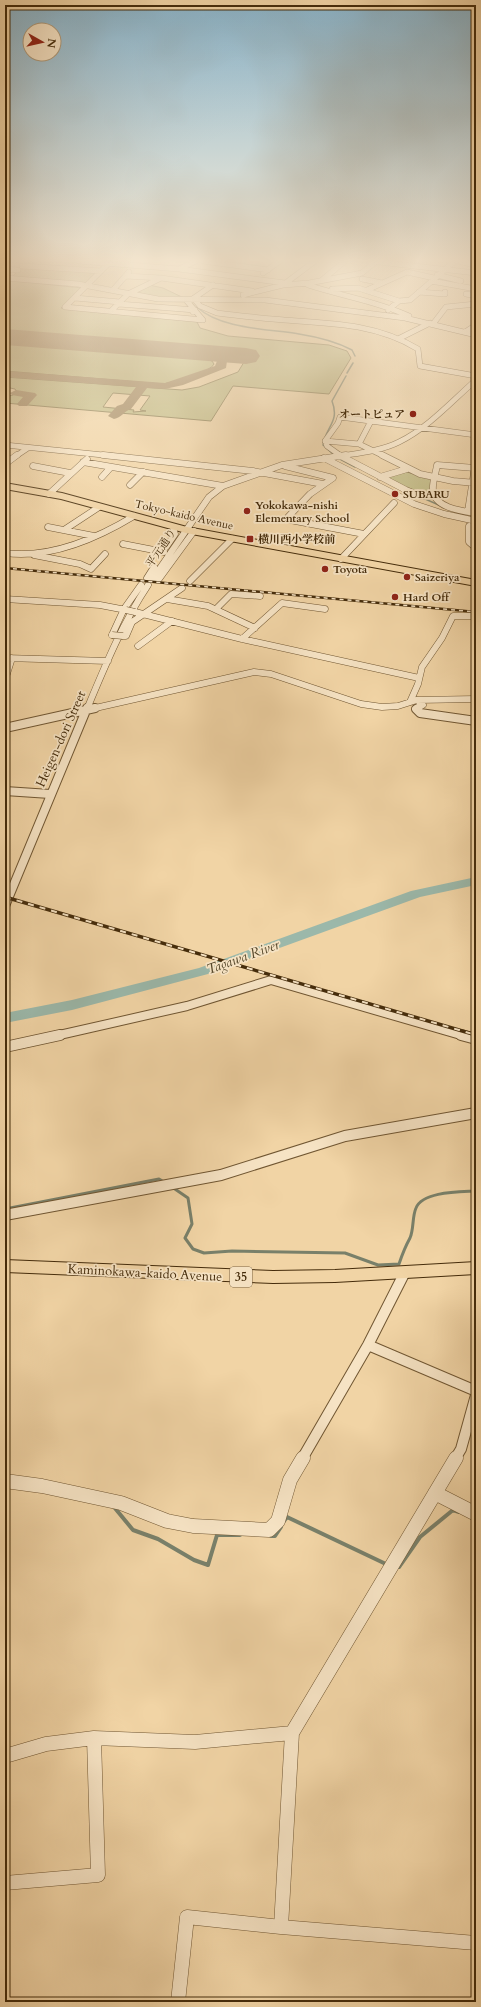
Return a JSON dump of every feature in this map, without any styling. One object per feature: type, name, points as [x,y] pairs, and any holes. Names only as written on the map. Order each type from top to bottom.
[{"type":"highway","name":"Tokyo-kaido Avenue","points":[[6,487],[49,494],[190,531],[476,583]]},
{"type":"main road","name":"Kaminokawa-kaido Avenue","points":[[5,1266],[242,1277],[320,1276],[476,1268]]},
{"type":"street","points":[[419,355],[420,366],[476,376]]},
{"type":"street","points":[[173,526],[175,534],[147,578],[159,579],[190,531],[209,497],[222,486],[282,465],[372,451],[399,442],[422,428],[476,380]]},
{"type":"street","points":[[325,441],[338,423],[340,417],[476,435]]},
{"type":"street","points":[[359,444],[371,421]]},
{"type":"street","points":[[325,441],[359,444],[420,474],[436,478],[474,482]]},
{"type":"street","points":[[325,441],[327,446],[340,456],[415,494],[434,496],[449,508],[476,513]]},
{"type":"street","points":[[5,445],[260,472],[323,484]]},
{"type":"street","points":[[5,464],[28,448]]},
{"type":"street","points":[[49,494],[70,473],[95,454]]},
{"type":"street","points":[[324,458],[421,508],[445,516],[476,521]]},
{"type":"street","points":[[468,511],[474,482],[476,460]]},
{"type":"street","points":[[83,462],[222,486]]},
{"type":"street","points":[[282,465],[333,478]]},
{"type":"street","points":[[434,496],[432,491],[436,478],[437,465],[475,468]]},
{"type":"street","points":[[34,466],[70,473]]},
{"type":"street","points":[[102,477],[111,467]]},
{"type":"street","points":[[380,477],[407,468]]},
{"type":"street","points":[[348,471],[323,484],[310,494],[288,517],[290,520],[364,534]]},
{"type":"street","points":[[130,485],[143,472]]},
{"type":"street","points":[[341,559],[394,503]]},
{"type":"street","points":[[64,530],[99,507]]},
{"type":"street","points":[[5,553],[20,555],[29,554],[75,544],[117,527],[134,516]]},
{"type":"street","points":[[476,527],[469,526],[469,542],[476,548]]},
{"type":"street","points":[[48,527],[94,536]]},
{"type":"street","name":"平元通り","points":[[154,577],[190,531]]},
{"type":"street","points":[[190,581],[232,539]]},
{"type":"street","points":[[123,544],[164,552]]},
{"type":"street","points":[[29,554],[80,564],[91,569],[105,554]]},
{"type":"street","points":[[148,586],[139,613],[132,622],[126,636],[112,635],[125,610],[148,586]]},
{"type":"street","name":"Heigen-dori Street","points":[[6,903],[50,794],[108,661],[129,615],[148,586]]},
{"type":"street","points":[[139,613],[182,588]]},
{"type":"street","points":[[216,609],[231,594],[260,596]]},
{"type":"street","points":[[167,598],[216,609],[255,628]]},
{"type":"street","points":[[5,599],[100,605],[139,613],[242,639],[419,678]]},
{"type":"street","points":[[242,639],[282,603],[325,609]]},
{"type":"street","points":[[414,701],[422,667],[442,638],[454,616],[456,614],[476,616]]},
{"type":"street","points":[[138,646],[172,621]]},
{"type":"street","points":[[5,680],[8,658],[108,661]]},
{"type":"street","points":[[5,728],[87,711],[254,672],[271,674],[361,704],[382,707],[414,701],[474,700]]},
{"type":"street","points":[[414,701],[423,705],[416,709],[420,713],[476,721]]},
{"type":"street","points":[[5,790],[50,794]]},
{"type":"street","points":[[5,1047],[187,1006],[271,980],[476,1039]]},
{"type":"street","points":[[5,1215],[221,1175],[345,1136],[476,1113]]},
{"type":"street","points":[[5,1481],[42,1486],[121,1503],[167,1521],[193,1526],[269,1530],[278,1521],[290,1480],[368,1344],[405,1272]]},
{"type":"street","points":[[368,1344],[476,1391]]},
{"type":"street","points":[[282,1927],[292,1733],[461,1449],[476,1395]]},
{"type":"street","points":[[435,1493],[476,1514]]},
{"type":"street","points":[[5,1756],[46,1744],[94,1738],[195,1742],[292,1733]]},
{"type":"street","points":[[5,1883],[98,1875],[94,1738]]},
{"type":"street","points":[[178,2002],[188,1916],[282,1927],[476,1943]]},
{"type":"shaded area","points":[[5,355],[162,355],[204,358],[212,361],[214,364],[199,373],[163,384],[5,371]]},
{"type":"shaded area","points":[[248,355],[349,355],[351,358],[329,394],[233,386],[211,421],[5,403],[5,397],[13,395],[17,392],[15,389],[5,387],[5,377],[182,390],[199,387],[238,372]],"holes":[[[113,393],[150,396],[140,410],[146,411],[133,412],[134,410],[103,407]]]},
{"type":"shaded area","points":[[407,472],[431,479],[433,482],[429,494],[420,495],[384,476]]},
{"type":"waterway","points":[[347,373],[353,363]]},
{"type":"waterway","points":[[334,455],[323,445],[333,419],[334,408],[332,401],[346,376]]},
{"type":"waterway","points":[[338,458],[355,467]]},
{"type":"waterway","points":[[423,498],[441,506]]},
{"type":"waterway","name":"Tagawa River","points":[[5,1018],[72,1005],[203,971],[416,894],[476,881]]},
{"type":"waterway","points":[[5,1209],[159,1179],[164,1182]]},
{"type":"waterway","points":[[172,1187],[188,1198],[192,1224],[185,1238],[193,1249],[204,1253],[232,1251],[345,1253],[378,1265],[399,1264],[410,1238],[416,1208],[420,1202],[434,1195],[452,1192],[476,1191]]},
{"type":"waterway","points":[[114,1507],[133,1530],[158,1539],[194,1560],[208,1565],[217,1535],[240,1535]]},
{"type":"waterway","points":[[399,1567],[420,1537],[453,1510],[459,1512]]},
{"type":"waterway","points":[[284,1521],[287,1517],[388,1565]]},
{"type":"waterway","points":[[271,1536],[275,1536],[281,1527]]},
{"type":"taxiway","points":[[5,374],[165,386],[179,383],[219,368],[222,366],[222,361],[217,355]]},
{"type":"taxiway","points":[[114,416],[121,408],[127,407],[143,386]]},
{"type":"taxiway","points":[[16,393],[31,395],[23,404]]},
{"type":"runway","points":[[229,355],[246,356]]},
{"type":"railway","points":[[5,568],[476,612]]},
{"type":"railway","points":[[5,897],[476,1035]]},
{"type":"place","name":"オートピュア","points":[[413,414]]},
{"type":"place","name":"SUBARU","points":[[395,494]]},
{"type":"place","name":"Yokokawa-nishi Elementary School","points":[[247,511]]},
{"type":"place","name":"横川西小学校前","points":[[250,539]]},
{"type":"place","name":"Toyota","points":[[325,569]]},
{"type":"place","name":"Saizeriya","points":[[407,577]]},
{"type":"place","name":"Hard Off","points":[[395,597]]}]
